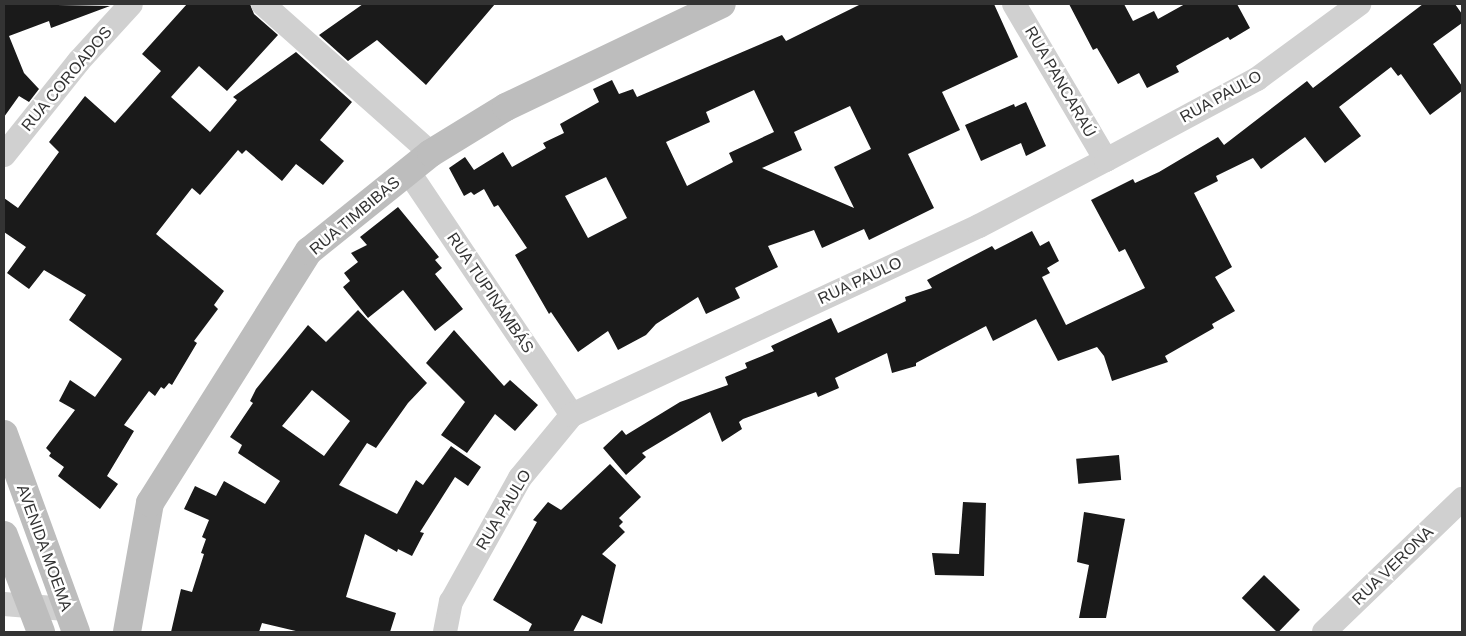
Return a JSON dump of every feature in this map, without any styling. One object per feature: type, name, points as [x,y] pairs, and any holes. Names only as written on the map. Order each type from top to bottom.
[{"type":"main road","name":"RUA TIMBIBAS","points":[[127,632],[150,503],[309,252],[431,153],[506,107],[722,4]]},
{"type":"main road","name":"AVENIDA MOEMA","points":[[4,434],[71,620]]},
{"type":"main road","name":"AVENIDA MOEMA","points":[[4,535],[17,605],[41,632]]},
{"type":"street","name":"RUA COROADOS","points":[[4,155],[79,61],[131,4]]},
{"type":"street","points":[[263,4],[431,153]]},
{"type":"street","name":"RUA PANCARAÚ","points":[[1014,4],[1106,160]]},
{"type":"street","name":"RUA PAULO","points":[[445,632],[451,602],[520,478],[572,415],[979,226],[1106,160],[1257,79],[1359,4]]},
{"type":"street","name":"RUA TUPINAMBÁS","points":[[408,171],[572,415]]},
{"type":"street","name":"RUA VERONA","points":[[1324,632],[1462,499]]},
{"type":"street","points":[[17,605],[71,620]]},
{"type":"building","points":[[4,4],[110,6],[51,28],[49,21],[9,36],[24,73],[39,89],[29,102],[19,96],[4,117]]},
{"type":"building","points":[[187,4],[250,4],[254,14],[278,35],[227,91],[199,66],[171,97],[210,132],[237,100],[233,97],[296,52],[352,102],[320,140],[344,161],[323,185],[296,164],[282,181],[246,150],[242,154],[238,150],[200,195],[192,188],[156,234],[224,291],[214,305],[218,309],[194,341],[197,343],[172,385],[169,383],[164,389],[161,387],[155,396],[149,391],[124,425],[134,431],[107,476],[118,484],[100,509],[58,476],[64,467],[49,456],[51,453],[46,448],[75,410],[59,401],[70,380],[95,397],[122,359],[69,320],[86,295],[44,270],[29,289],[7,273],[26,247],[4,232],[4,198],[18,208],[59,152],[49,142],[85,96],[115,123],[161,71],[142,54]]},
{"type":"building","points":[[363,4],[495,4],[426,85],[377,40],[348,61],[319,35]]},
{"type":"building","points":[[861,4],[994,4],[1018,57],[942,92],[960,130],[908,154],[934,208],[869,240],[864,229],[822,248],[814,230],[768,246],[778,267],[735,288],[740,298],[706,314],[698,297],[656,324],[646,335],[618,350],[608,331],[578,352],[551,312],[549,314],[515,255],[527,248],[498,205],[494,207],[484,189],[474,195],[471,192],[464,196],[449,168],[465,157],[474,170],[503,152],[512,167],[546,148],[543,143],[564,133],[560,124],[599,102],[593,89],[612,80],[619,94],[633,89],[637,97],[782,35],[786,41]],"holes":[[[754,90],[774,132],[729,153],[733,162],[687,186],[666,142],[710,122],[706,112]],[[850,106],[871,149],[834,167],[854,208],[762,168],[802,150],[794,132]],[[606,177],[627,218],[588,238],[565,196]]]},
{"type":"building","points":[[1069,4],[1124,4],[1133,21],[1154,11],[1158,19],[1185,4],[1237,4],[1250,28],[1230,40],[1228,37],[1176,66],[1179,72],[1147,88],[1139,73],[1118,84],[1097,48],[1093,50]]},
{"type":"building","points":[[1423,4],[1455,4],[1462,14],[1462,23],[1433,44],[1462,86],[1462,91],[1430,115],[1401,74],[1398,76],[1391,67],[1339,107],[1361,136],[1325,163],[1305,137],[1261,169],[1253,158],[1216,176],[1218,181],[1194,193],[1232,267],[1215,277],[1235,311],[1212,324],[1214,328],[1165,356],[1168,362],[1112,381],[1104,356],[1097,347],[1058,361],[1036,319],[993,341],[986,326],[916,363],[916,366],[892,373],[887,353],[835,378],[839,388],[818,397],[816,392],[743,419],[739,422],[742,429],[722,442],[710,412],[642,453],[646,457],[626,475],[603,448],[622,430],[626,435],[680,402],[728,385],[725,377],[747,368],[745,363],[774,351],[771,346],[831,318],[838,333],[906,301],[905,297],[932,288],[927,280],[992,246],[995,250],[1032,231],[1040,246],[1049,241],[1059,261],[1047,268],[1050,273],[1042,277],[1066,325],[1145,288],[1125,249],[1119,252],[1091,200],[1133,179],[1135,183],[1159,172],[1218,137],[1224,145],[1307,81],[1313,88]]},
{"type":"building","points":[[1026,102],[1046,146],[1026,156],[1021,143],[981,161],[965,125],[1014,104],[1015,107]]},
{"type":"building","points":[[398,207],[439,257],[435,260],[442,268],[435,274],[463,309],[435,331],[403,290],[368,318],[343,287],[350,281],[344,273],[358,262],[351,253],[367,245],[360,237]]},
{"type":"building","points":[[358,310],[427,383],[408,403],[376,448],[367,443],[339,485],[397,514],[416,480],[423,485],[451,446],[481,467],[468,486],[455,477],[420,532],[424,533],[412,556],[398,549],[397,552],[365,534],[346,597],[396,613],[390,632],[300,632],[262,623],[259,632],[171,632],[181,589],[192,592],[204,554],[201,553],[206,539],[202,537],[209,520],[184,509],[195,486],[216,496],[224,481],[265,504],[280,481],[238,453],[242,445],[230,437],[253,403],[250,401],[256,389],[308,325],[326,342]],"holes":[[[312,390],[350,421],[324,456],[282,426]]]},
{"type":"building","points":[[454,330],[504,386],[510,380],[538,405],[515,431],[495,414],[467,453],[441,435],[465,402],[426,363]]},
{"type":"building","points":[[1119,455],[1121,480],[1078,484],[1076,459]]},
{"type":"building","points":[[610,464],[641,497],[619,518],[623,522],[619,526],[625,532],[602,554],[616,565],[602,624],[582,615],[573,632],[528,632],[532,624],[493,600],[537,522],[533,520],[548,502],[561,510]]},
{"type":"building","points":[[963,502],[986,503],[984,576],[935,575],[932,553],[959,554]]},
{"type":"building","points":[[1084,512],[1125,519],[1106,618],[1079,618],[1089,565],[1077,562]]},
{"type":"building","points":[[1264,575],[1300,610],[1277,632],[1242,598]]}]
